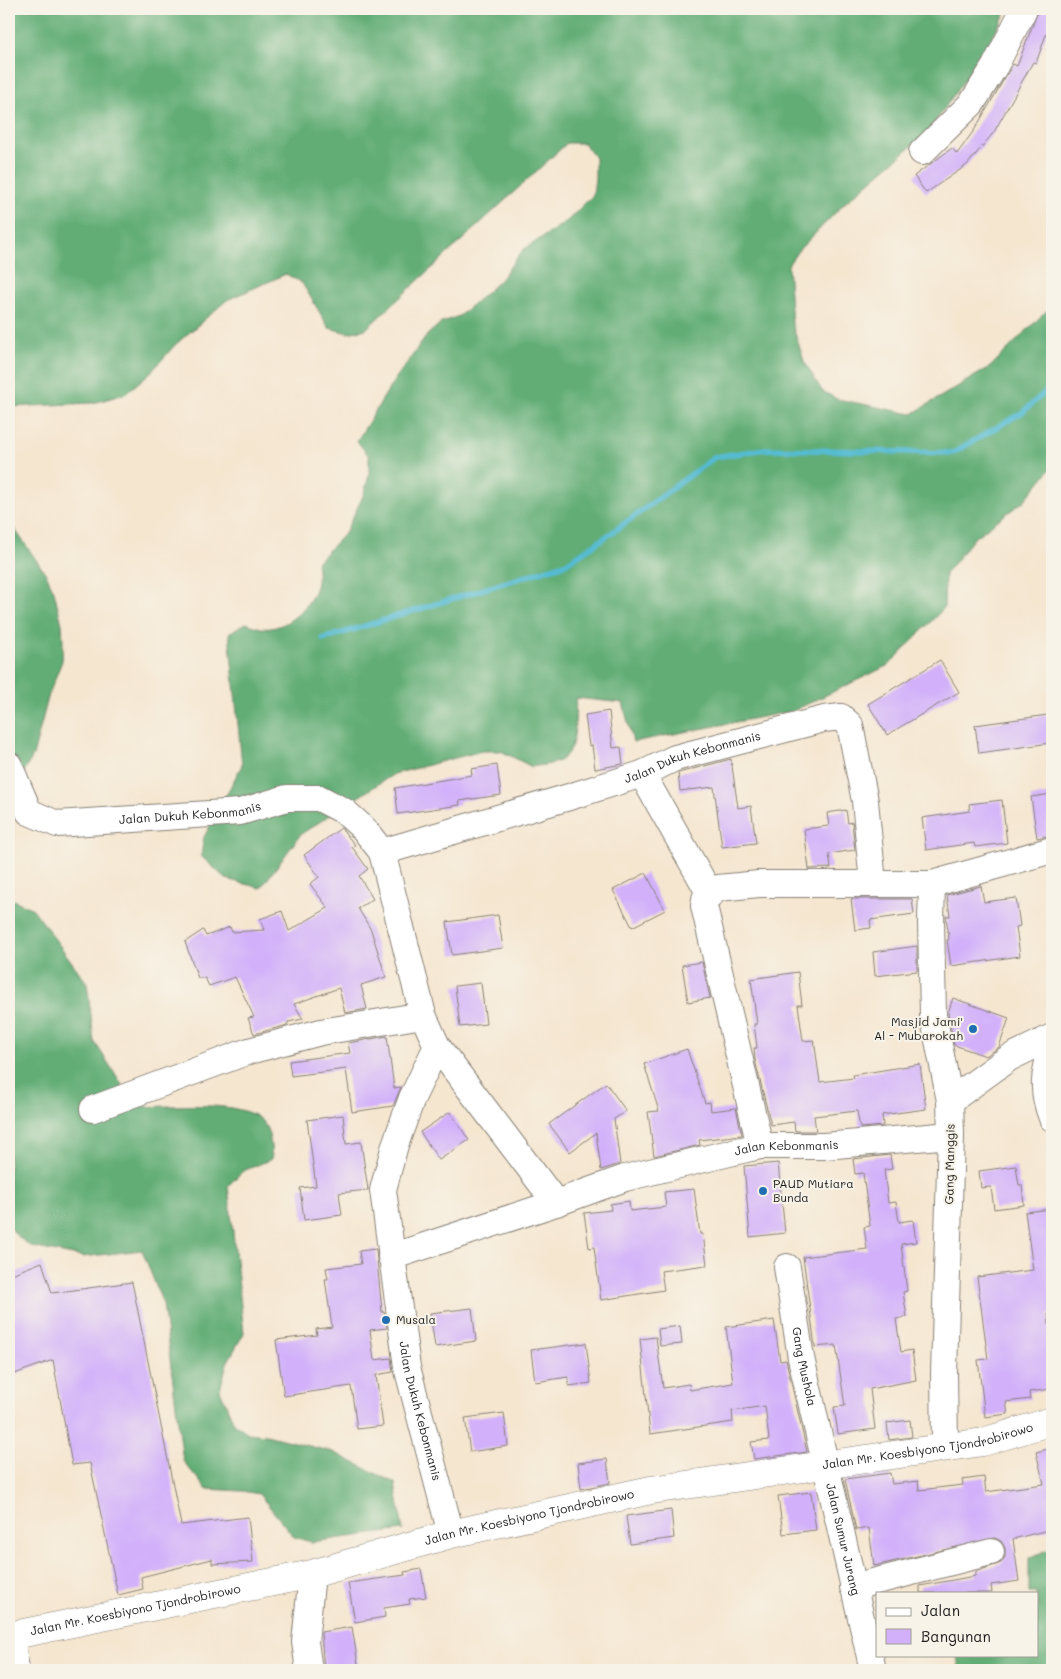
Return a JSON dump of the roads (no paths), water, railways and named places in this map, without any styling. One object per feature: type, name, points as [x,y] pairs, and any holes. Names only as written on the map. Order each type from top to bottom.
[{"type":"main road","name":"Jalan Mr. Koesbiyono Tjondrobirowo","points":[[10,1635],[312,1574],[451,1534],[651,1490],[983,1442],[1052,1421]]},
{"type":"street","points":[[922,152],[972,103],[995,66],[1024,9]]},
{"type":"street","name":"Jalan Dukuh Kebonmanis","points":[[382,852],[642,774],[674,758],[824,719],[842,718],[850,725],[865,801],[873,883]]},
{"type":"street","name":"Jalan Dukuh Kebonmanis","points":[[9,764],[29,812],[57,824],[240,812],[287,798],[318,798],[344,811],[364,830],[382,852],[423,1015],[437,1046],[556,1203]]},
{"type":"street","points":[[642,774],[710,894]]},
{"type":"street","points":[[760,1146],[704,906],[705,899],[718,888],[759,884],[932,884],[1052,850]]},
{"type":"street","name":"Gang Manggis","points":[[932,884],[933,1015],[950,1101],[951,1135],[944,1372],[945,1446]]},
{"type":"street","points":[[93,1109],[249,1051],[321,1032],[423,1015]]},
{"type":"street","points":[[950,1101],[1009,1058],[1052,1037]]},
{"type":"street","name":"Jalan Dukuh Kebonmanis","points":[[437,1046],[405,1117],[383,1190],[407,1367],[451,1534]]},
{"type":"street","points":[[1052,1046],[1045,1073],[1044,1093],[1052,1118]]},
{"type":"street","name":"Jalan Kebonmanis","points":[[556,1203],[625,1178],[760,1146],[824,1146],[951,1135]]},
{"type":"street","points":[[391,1257],[556,1203]]},
{"type":"street","name":"Gang Mushola","points":[[787,1267],[801,1358],[827,1464]]},
{"type":"street","name":"Jalan Sumur Jurang","points":[[827,1464],[853,1587],[874,1670]]},
{"type":"street","points":[[853,1587],[991,1552]]},
{"type":"street","points":[[309,1670],[305,1642],[312,1574]]},
{"type":"street","points":[[10,1635],[16,1670]]},
{"type":"waterway","points":[[323,639],[565,564],[610,534],[715,457],[765,449],[953,453],[1023,412],[1052,386]]},
{"type":"place","name":"Masjid Jami' Al - Mubarokah","points":[[973,1029]]},
{"type":"place","name":"PAUD Mutiara Bunda","points":[[763,1191]]},
{"type":"place","name":"Musala","points":[[386,1320]]}]
